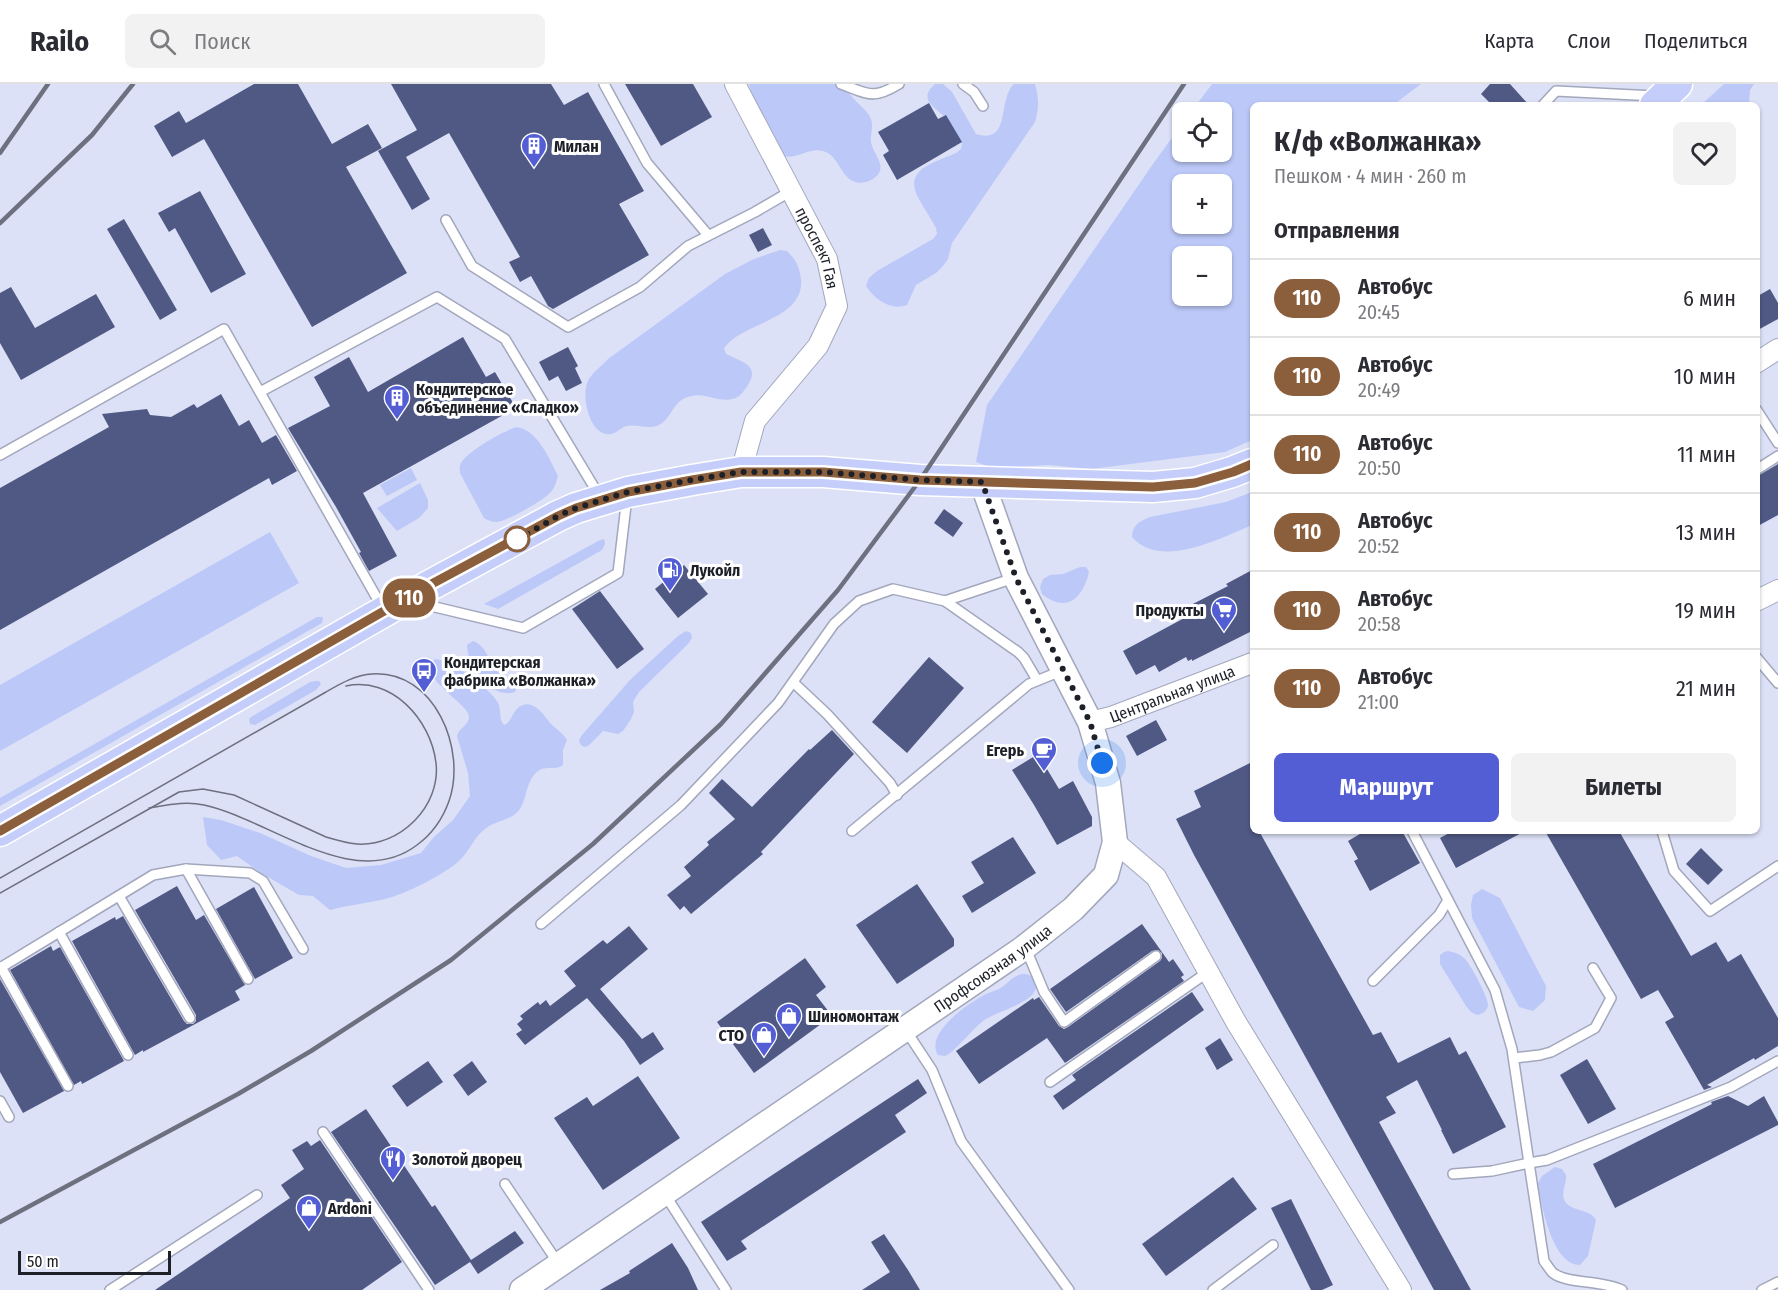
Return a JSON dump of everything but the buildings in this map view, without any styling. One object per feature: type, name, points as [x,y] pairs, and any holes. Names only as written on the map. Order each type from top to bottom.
[{"type":"main road","points":[[0,831],[558,516],[615,496],[741,472],[823,472],[920,480],[1153,487],[1195,483],[1250,465]]},
{"type":"street","name":"проспект Гая","points":[[735,84],[827,258],[837,306],[818,346],[755,421],[741,472]]},
{"type":"street","points":[[1760,360],[1778,349]]},
{"type":"street","name":"Профсоюзная улица","points":[[522,1290],[1025,947],[1073,909],[1106,875],[1115,842],[1108,783],[1090,722],[1016,578],[982,482]]},
{"type":"street","points":[[1760,599],[1778,590]]},
{"type":"street","name":"Центральная улица","points":[[1090,722],[1112,717],[1250,665]]},
{"type":"street","points":[[1115,842],[1156,877],[1236,1022],[1401,1290]]},
{"type":"lane","points":[[604,84],[647,163],[708,236]]},
{"type":"lane","points":[[841,84],[867,94],[878,95],[899,84]]},
{"type":"lane","points":[[963,84],[974,92],[983,106]]},
{"type":"lane","points":[[1546,102],[1556,91],[1665,95]]},
{"type":"lane","points":[[446,220],[472,266],[568,327],[640,287],[688,246],[791,191]]},
{"type":"lane","points":[[0,455],[224,329],[260,392],[406,600],[523,628],[618,573],[615,496],[505,339],[437,297],[260,392]]},
{"type":"lane","points":[[1760,415],[1778,443]]},
{"type":"lane","points":[[1760,467],[1778,456]]},
{"type":"lane","points":[[945,601],[1016,578]]},
{"type":"lane","points":[[541,924],[681,805],[778,703],[834,624],[859,601],[894,589],[945,601],[1018,652],[1037,680]]},
{"type":"lane","points":[[1760,662],[1778,683]]},
{"type":"lane","points":[[852,831],[1029,684],[1064,670]]},
{"type":"lane","points":[[794,683],[827,714],[890,783],[897,795]]},
{"type":"lane","points":[[1414,834],[1495,990],[1514,1059],[1544,1262],[1554,1274],[1608,1284],[1622,1290]]},
{"type":"lane","points":[[1663,834],[1674,871],[1710,911],[1778,866]]},
{"type":"lane","points":[[186,869],[248,979]]},
{"type":"lane","points":[[68,1086],[0,967],[153,875],[186,869],[249,873],[263,881],[303,949]]},
{"type":"lane","points":[[119,896],[190,1018]]},
{"type":"lane","points":[[1373,981],[1439,915],[1448,900]]},
{"type":"lane","points":[[59,932],[128,1055]]},
{"type":"lane","points":[[1025,947],[1044,992],[1064,1022],[1156,956]]},
{"type":"lane","points":[[1514,1059],[1551,1052],[1595,1028],[1611,998],[1593,968]]},
{"type":"lane","points":[[1050,1082],[1208,972]]},
{"type":"lane","points":[[905,1029],[932,1070],[962,1141],[1069,1290]]},
{"type":"lane","points":[[1453,1174],[1492,1171],[1547,1160],[1731,1087],[1778,1061]]},
{"type":"lane","points":[[0,1101],[9,1117]]},
{"type":"lane","points":[[323,1132],[429,1290]]},
{"type":"lane","points":[[505,1184],[559,1265]]},
{"type":"lane","points":[[664,1193],[726,1290]]},
{"type":"lane","points":[[110,1290],[257,1195]]},
{"type":"lane","points":[[1214,1290],[1273,1245]]},
{"type":"lane","points":[[1762,1290],[1778,1282]]},
{"type":"shaded area","points":[[749,84],[847,84],[850,95],[871,119],[871,142],[880,165],[878,174],[867,182],[855,182],[846,176],[833,157],[818,150],[788,157],[783,156],[754,103]]},
{"type":"shaded area","points":[[935,84],[943,84],[952,92],[976,134],[987,136],[995,133],[1002,119],[1009,91],[1014,84],[1035,84],[1038,98],[1037,112],[1035,122],[952,243],[948,259],[943,266],[916,285],[907,305],[895,307],[879,300],[870,291],[866,286],[869,278],[877,271],[933,239],[937,234],[936,228],[919,199],[915,181],[917,174],[923,168],[956,153],[961,149],[962,144],[955,130],[928,99],[930,90]]},
{"type":"shaded area","points":[[1212,84],[1421,84],[1397,102],[1250,102],[1250,441],[1225,452],[1091,469],[1049,465],[993,468],[976,462],[987,405],[1172,138],[1172,162],[1232,162],[1232,102],[1198,102]]},
{"type":"shaded area","points":[[1724,84],[1754,84],[1750,90],[1749,102],[1704,102]]},
{"type":"shaded area","points":[[780,250],[787,251],[797,264],[801,280],[799,293],[793,304],[783,312],[744,332],[724,348],[726,354],[744,362],[751,370],[750,381],[740,395],[726,400],[700,395],[688,397],[679,402],[663,422],[655,426],[627,426],[609,434],[600,432],[595,427],[586,405],[587,383],[608,359],[725,274],[754,259]]},
{"type":"shaded area","points":[[516,427],[530,433],[536,439],[558,476],[552,491],[541,500],[509,518],[497,522],[491,521],[484,518],[460,473],[460,466],[465,458],[478,447]]},
{"type":"shaded area","points":[[411,468],[417,480],[387,496],[380,485]]},
{"type":"shaded area","points":[[420,483],[428,500],[428,508],[419,518],[397,531],[377,508]]},
{"type":"shaded area","points":[[1250,493],[1250,526],[1208,543],[1175,551],[1159,551],[1144,546],[1132,537],[1133,529],[1137,524],[1150,517],[1226,502]]},
{"type":"shaded area","points":[[270,532],[299,583],[0,751],[0,685]]},
{"type":"shaded area","points":[[604,539],[605,544],[602,550],[498,609],[484,604],[598,541]]},
{"type":"shaded area","points":[[1086,567],[1089,572],[1078,596],[1066,603],[1059,603],[1042,594],[1040,587],[1043,579]]},
{"type":"shaded area","points":[[317,617],[323,617],[322,623],[0,806],[0,798]]},
{"type":"shaded area","points":[[686,631],[691,633],[692,638],[639,692],[633,702],[634,712],[623,731],[618,734],[603,731],[588,746],[584,747],[580,744],[579,740],[582,735],[630,680]]},
{"type":"shaded area","points":[[473,641],[482,647],[498,672],[516,683],[518,686],[515,692],[497,691],[482,679],[468,653],[467,645]]},
{"type":"shaded area","points":[[435,659],[460,669],[487,690],[498,703],[504,725],[509,722],[519,707],[529,704],[541,712],[567,740],[563,750],[563,765],[538,771],[530,781],[519,810],[514,815],[485,829],[453,866],[403,893],[330,910],[313,896],[299,895],[237,856],[221,860],[207,845],[203,817],[221,820],[260,833],[311,856],[346,868],[381,865],[421,853],[434,837],[453,820],[470,796],[468,773],[457,736],[469,717],[462,705],[437,682],[432,674],[431,666]]},
{"type":"shaded area","points":[[319,681],[321,684],[316,690],[255,725],[250,724],[251,717],[310,682]]},
{"type":"shaded area","points":[[1482,889],[1500,898],[1546,986],[1545,1000],[1533,1011],[1519,1007],[1472,918],[1473,895]]},
{"type":"shaded area","points":[[1448,951],[1463,957],[1468,962],[1488,1002],[1487,1008],[1482,1013],[1477,1015],[1471,1012],[1440,964],[1440,955]]},
{"type":"shaded area","points":[[1029,975],[1034,980],[1036,987],[1033,994],[1018,1005],[983,1021],[949,1054],[938,1055],[935,1046],[937,1037],[950,1020],[978,998],[999,989],[1015,976]]},
{"type":"shaded area","points":[[1555,1167],[1562,1169],[1566,1175],[1563,1194],[1566,1203],[1589,1213],[1596,1220],[1588,1256],[1580,1265],[1570,1262],[1562,1255],[1555,1245],[1545,1218],[1538,1183],[1542,1176]]},
{"type":"tram line","points":[[0,878],[331,689],[360,676],[372,674],[394,676],[413,685],[429,699],[441,717],[449,737],[453,759],[453,781],[447,807],[436,825],[422,841],[392,858],[366,861],[339,857],[204,805],[183,803],[149,808]]},
{"type":"tram line","points":[[0,893],[179,792],[203,789],[234,795],[326,837],[349,843],[373,843],[388,839],[402,831],[425,808],[432,794],[436,779],[433,747],[417,717],[393,695],[379,688],[363,685],[346,686]]},
{"type":"railway","points":[[0,153],[48,84]]},
{"type":"railway","points":[[0,223],[92,135],[133,84]]},
{"type":"railway","points":[[0,1222],[238,1094],[311,1051],[451,960],[593,844],[721,724],[838,590],[920,480],[1184,84]]},
{"type":"bus line","name":"110","points":[[0,831],[426,587],[558,516],[628,492],[741,472],[823,472],[920,480],[1153,487],[1195,483],[1250,465]]},
{"type":"place","name":"Милан","points":[[534,169]]},
{"type":"place","name":"Кондитерское объединение «Сладко»","points":[[397,421]]},
{"type":"place","name":"Лукойл","points":[[670,593]]},
{"type":"place","name":"Продукты","points":[[1224,633]]},
{"type":"place","name":"Кондитерская фабрика «Волжанка»","points":[[424,694]]},
{"type":"place","name":"Егерь","points":[[1044,773]]},
{"type":"place","name":"Шиномонтаж","points":[[789,1039]]},
{"type":"place","name":"СТО","points":[[764,1058]]},
{"type":"place","name":"Золотой дворец","points":[[393,1182]]},
{"type":"place","name":"Ardoni","points":[[309,1231]]},
{"type":"route","points":[[517,539],[513,542],[576,508],[628,492],[741,472],[823,472],[920,480],[982,482],[1016,578],[1090,722],[1102,763]]}]
